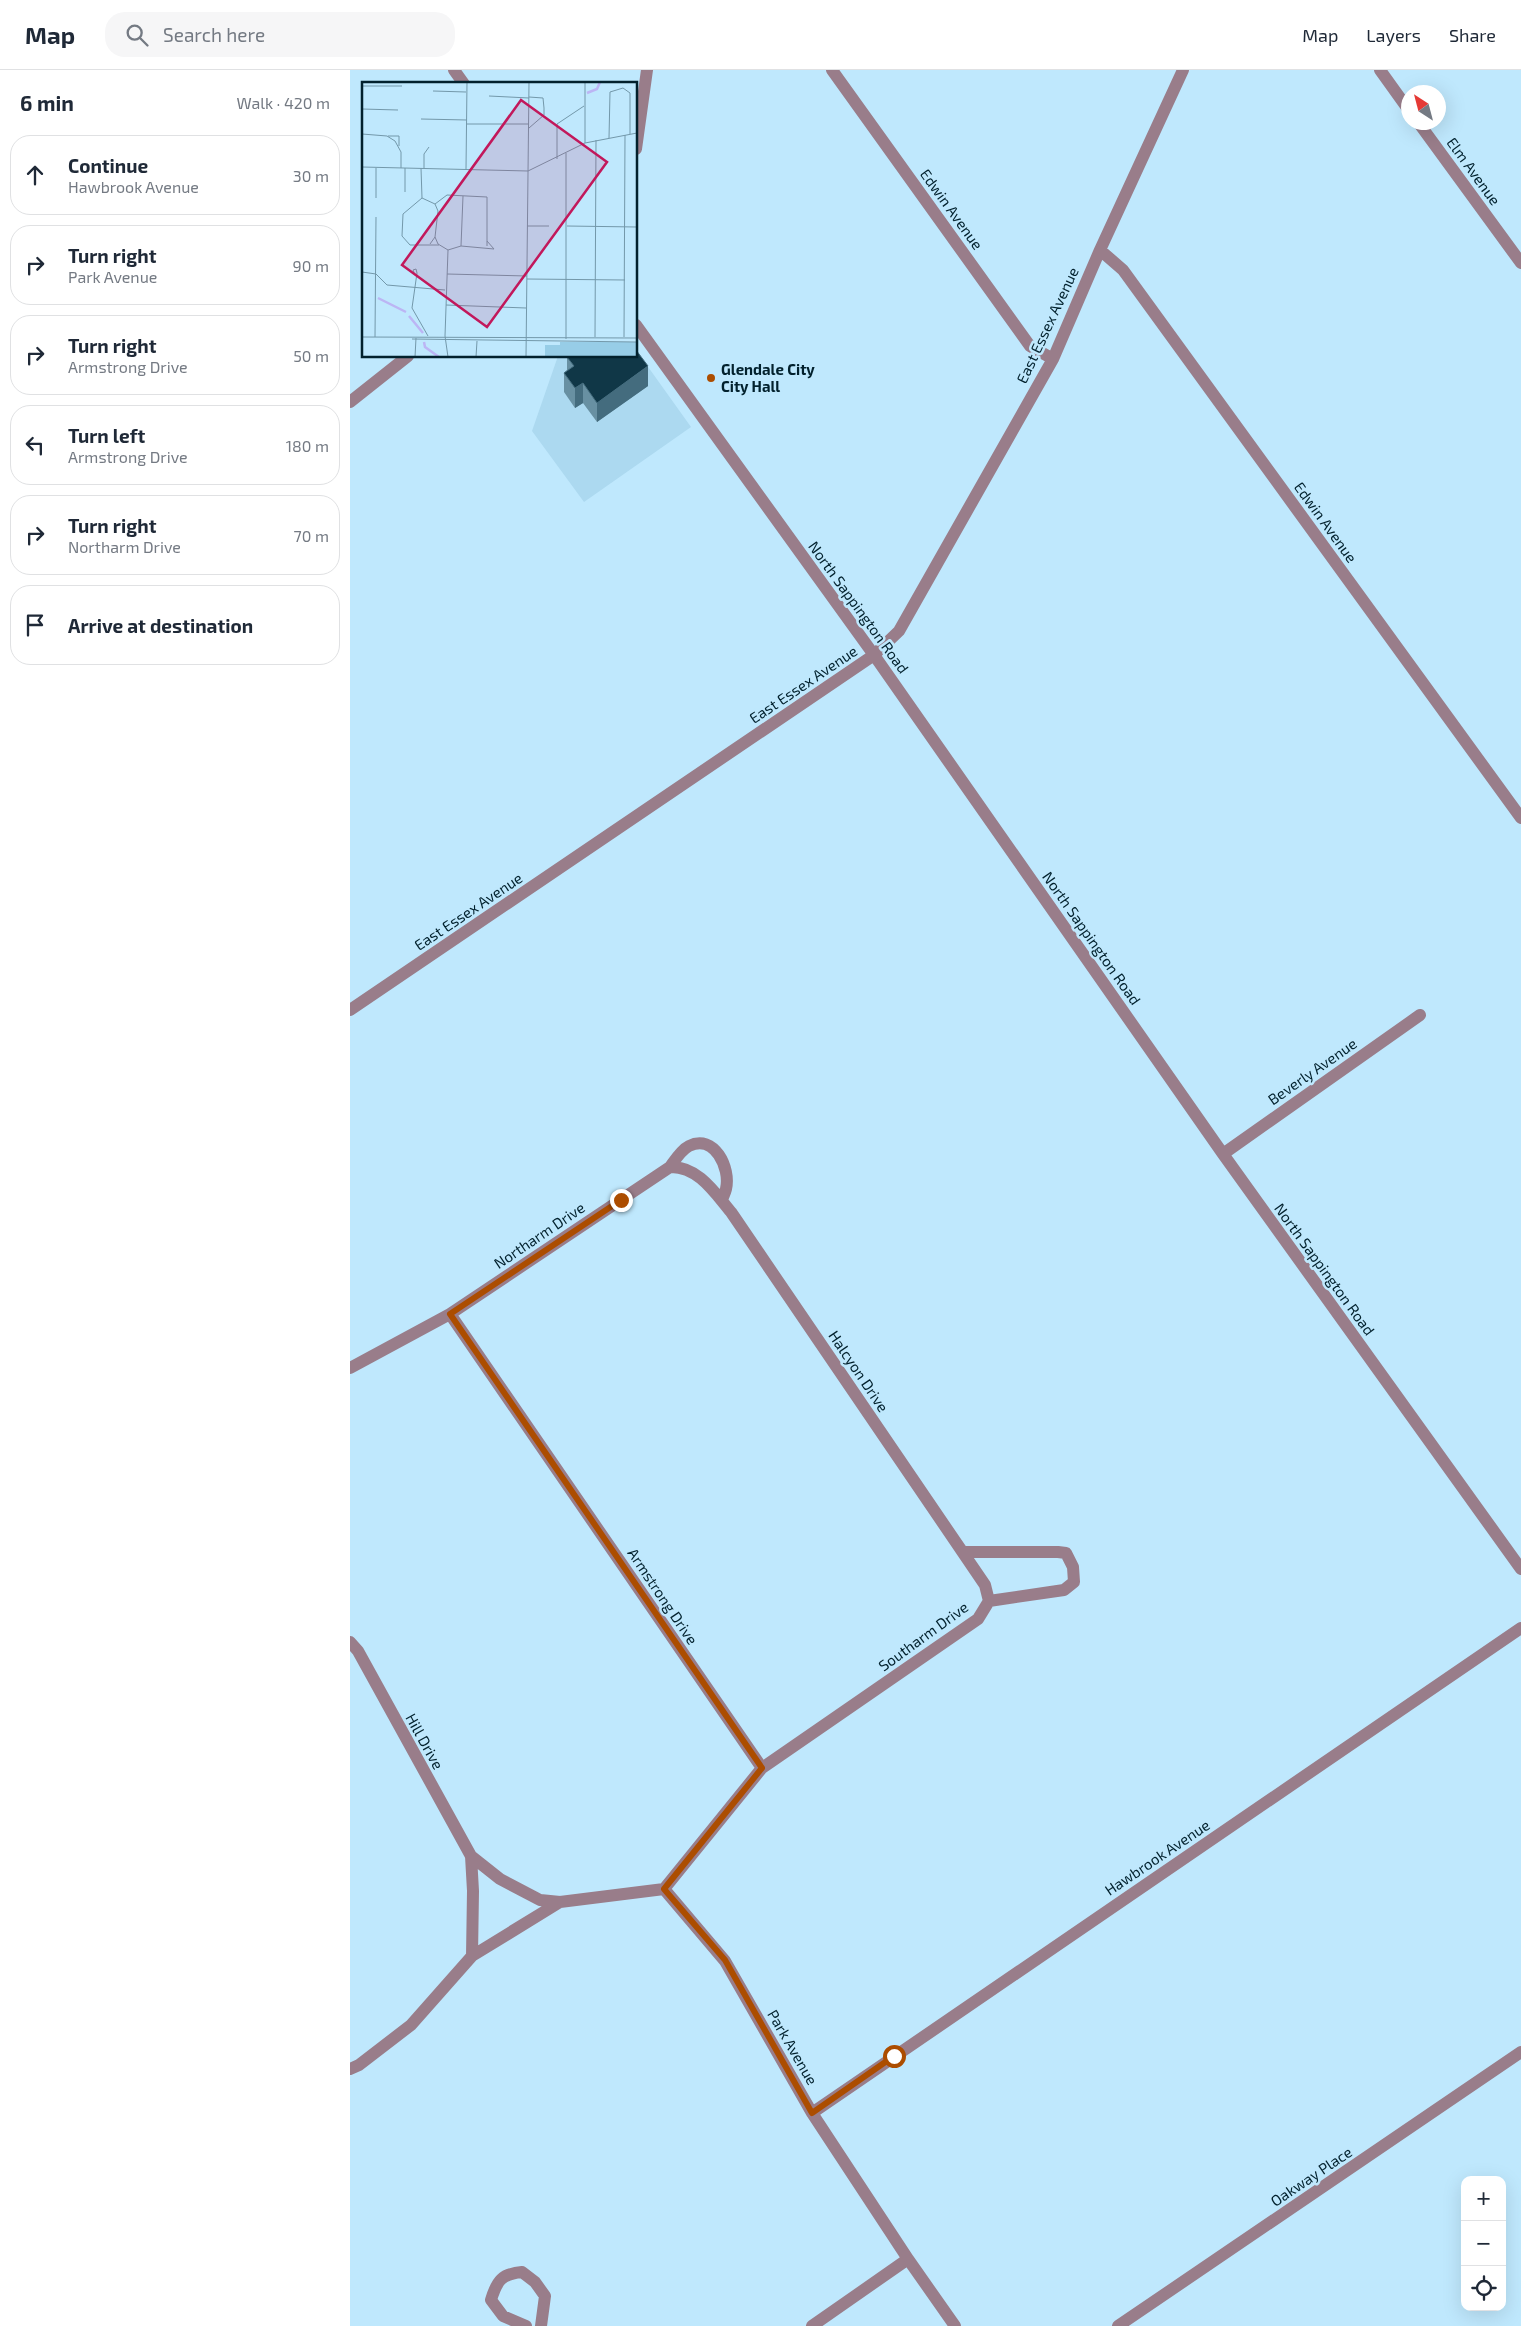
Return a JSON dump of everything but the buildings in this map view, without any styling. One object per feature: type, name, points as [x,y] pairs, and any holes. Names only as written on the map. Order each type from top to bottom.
[{"type":"street","points":[[454,70],[463,82]]},
{"type":"street","points":[[638,140],[642,122],[647,70]]},
{"type":"street","name":"Edwin Avenue","points":[[832,70],[1030,346],[1052,359]]},
{"type":"street","name":"East Essex Avenue","points":[[350,1010],[874,656],[899,631],[1052,359],[1183,70]]},
{"type":"street","points":[[1380,70],[1401,99]]},
{"type":"street","name":"Elm Avenue","points":[[1424,130],[1521,263]]},
{"type":"street","name":"Edwin Avenue","points":[[1100,250],[1123,270],[1521,818]]},
{"type":"street","name":"North Sappington Road","points":[[638,329],[874,656],[1223,1154],[1521,1569]]},
{"type":"street","points":[[350,402],[405,358]]},
{"type":"street","name":"Beverly Avenue","points":[[1223,1154],[1420,1014]]},
{"type":"street","name":"Northarm Drive","points":[[350,1368],[450,1314],[670,1167],[686,1147],[698,1143],[708,1144],[722,1159],[727,1188],[722,1200]]},
{"type":"street","name":"Halcyon Drive","points":[[670,1167],[701,1177],[722,1200],[985,1585],[989,1601]]},
{"type":"street","name":"Armstrong Drive","points":[[450,1314],[762,1768]]},
{"type":"street","name":"Southarm Drive","points":[[762,1768],[978,1618],[989,1601],[1064,1590],[1074,1582],[1073,1567],[1066,1553],[963,1552]]},
{"type":"street","name":"Hawbrook Avenue","points":[[812,2113],[1521,1628]]},
{"type":"street","name":"Hill Drive","points":[[350,1642],[358,1651],[471,1856],[500,1879],[540,1900],[560,1902],[664,1889]]},
{"type":"street","points":[[664,1889],[762,1768]]},
{"type":"street","name":"Hill Drive","points":[[471,1856],[473,1891],[472,1956]]},
{"type":"street","name":"Park Avenue","points":[[664,1889],[725,1960],[812,2113],[908,2259],[955,2326]]},
{"type":"street","name":"Hill Drive","points":[[350,2069],[359,2065],[411,2025],[472,1956],[560,1902]]},
{"type":"street","name":"Oakway Place","points":[[1118,2326],[1521,2052]]},
{"type":"street","points":[[812,2326],[908,2259]]},
{"type":"street","points":[[526,2326],[503,2316],[491,2300],[496,2285],[508,2273],[522,2272],[535,2282],[545,2296],[541,2326]]},
{"type":"shaded area","points":[[638,353],[691,427],[584,502],[532,431],[557,358],[638,358]]},
{"type":"place","name":"Glendale City City Hall","points":[[711,378]]},
{"type":"route","points":[[621,1200],[450,1314],[762,1768],[664,1889],[725,1960],[812,2113],[894,2056]]}]
